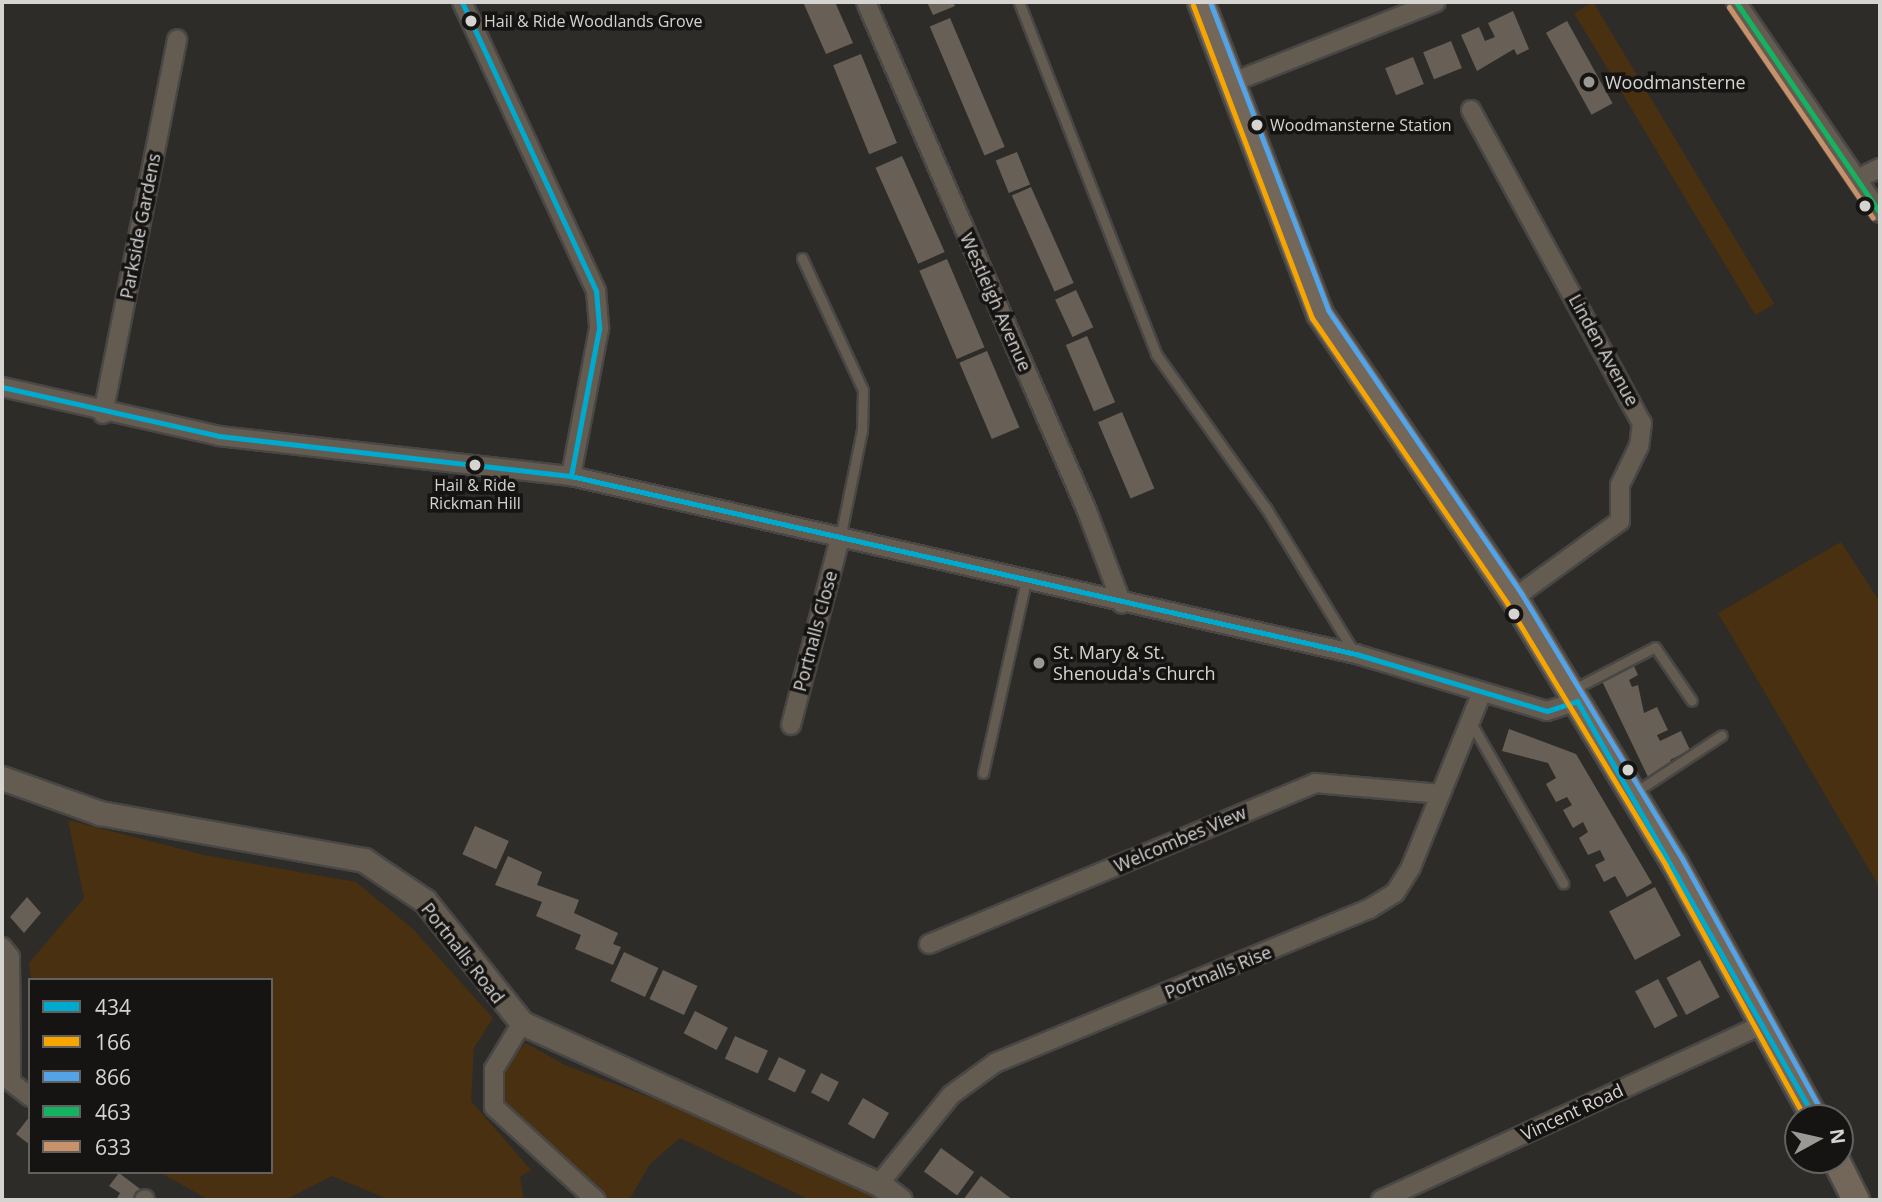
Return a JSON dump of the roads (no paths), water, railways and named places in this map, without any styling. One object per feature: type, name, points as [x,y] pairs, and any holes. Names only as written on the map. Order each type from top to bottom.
[{"type":"main road","points":[[1201,2],[1320,314],[1514,598],[1633,794],[1807,1104]]},
{"type":"main road","points":[[1843,1174],[1856,1200]]},
{"type":"street","points":[[462,2],[596,291],[599,329],[572,476]]},
{"type":"street","name":"Westleigh Avenue","points":[[866,2],[1082,498],[1122,604]]},
{"type":"street","points":[[1233,82],[1436,2]]},
{"type":"street","points":[[1736,2],[1880,213]]},
{"type":"street","name":"Parkside Gardens","points":[[103,414],[177,38]]},
{"type":"street","name":"Linden Avenue","points":[[1471,110],[1642,423],[1639,446],[1620,485],[1620,521],[1514,598]]},
{"type":"street","points":[[1857,179],[1880,168]]},
{"type":"street","points":[[2,387],[103,414],[219,436],[572,476],[1122,604],[1356,654],[1481,695],[1547,711],[1574,696]]},
{"type":"street","name":"Portnalls Close","points":[[790,725],[840,538]]},
{"type":"street","name":"Portnalls Rise","points":[[879,1184],[951,1095],[995,1063],[1383,902],[1404,880],[1481,695]]},
{"type":"street","name":"Portnalls Road","points":[[2,778],[100,813],[364,860],[425,901],[522,1023],[879,1184],[900,1200]]},
{"type":"street","name":"Welcombes View","points":[[929,944],[1315,783],[1441,794]]},
{"type":"street","points":[[2,947],[10,957],[6,1083],[28,1096]]},
{"type":"street","points":[[522,1023],[494,1069],[494,1107],[596,1200]]},
{"type":"street","name":"Vincent Road","points":[[1381,1200],[1763,1024]]},
{"type":"lane","points":[[1019,2],[1156,354],[1266,508],[1356,654]]},
{"type":"lane","points":[[802,258],[863,390],[862,430],[840,538]]},
{"type":"lane","points":[[983,773],[1026,581]]},
{"type":"lane","points":[[1574,696],[1655,647],[1692,701]]},
{"type":"lane","points":[[1470,722],[1563,883]]},
{"type":"lane","points":[[1633,794],[1722,735]]},
{"type":"place","name":"Hail & Ride Woodlands Grove","points":[[471,21]]},
{"type":"place","name":"Woodmansterne","points":[[1589,82]]},
{"type":"place","name":"Woodmansterne Station","points":[[1257,125]]},
{"type":"place","name":"Hail & Ride Rickman Hill","points":[[475,465]]},
{"type":"place","name":"St. Mary & St. Shenouda's Church","points":[[1039,663]]}]
